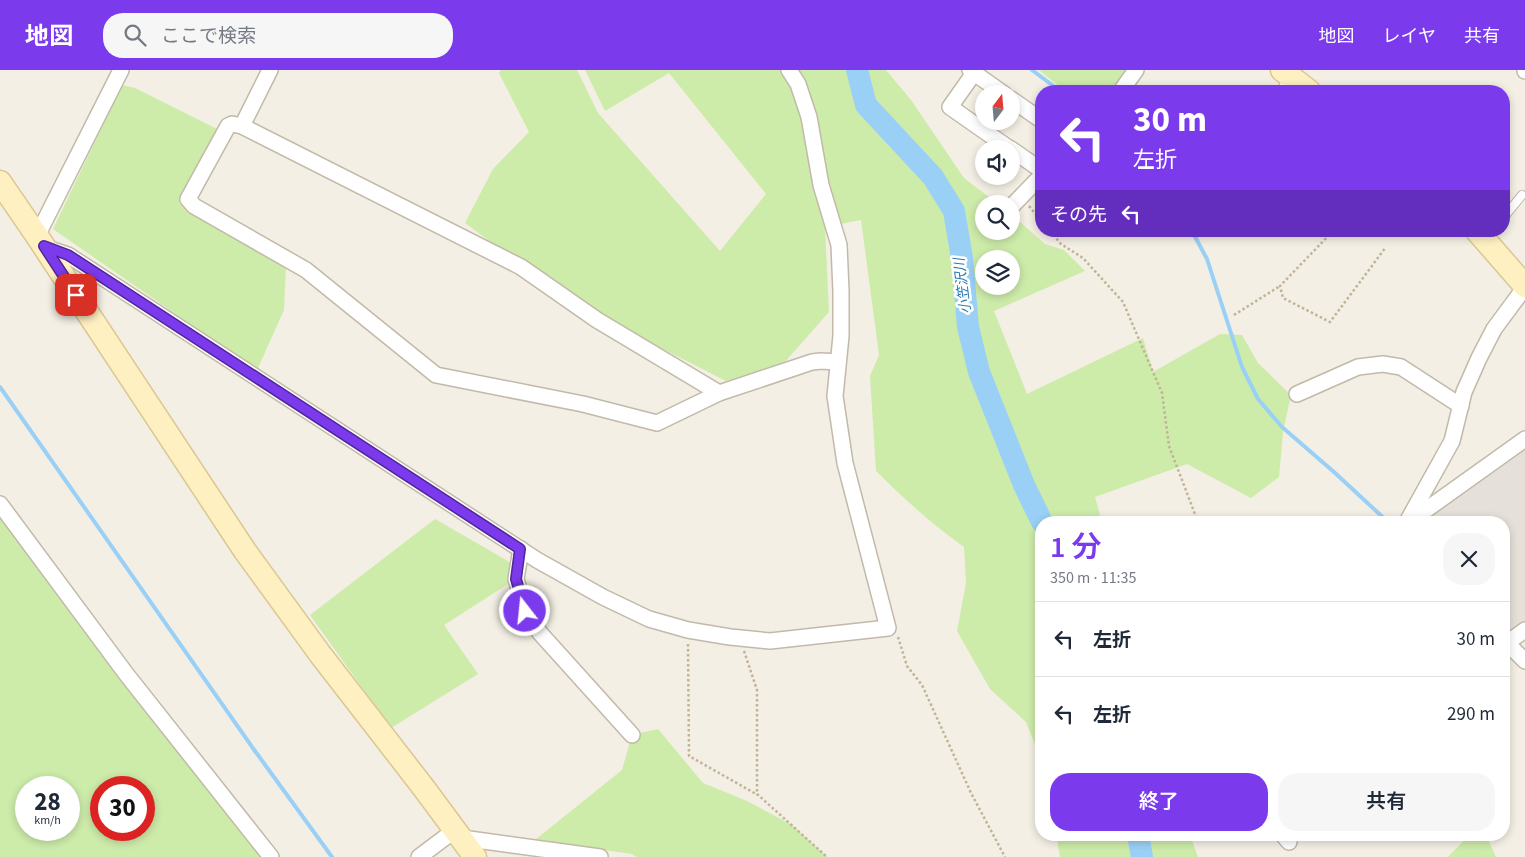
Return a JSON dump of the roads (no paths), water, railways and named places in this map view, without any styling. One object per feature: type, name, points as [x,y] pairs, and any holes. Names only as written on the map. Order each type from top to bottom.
[{"type":"street","points":[[41,241],[122,70]]},
{"type":"street","points":[[242,126],[270,70]]},
{"type":"street","points":[[41,241],[68,255],[520,549],[603,597],[650,619],[688,630],[770,641],[888,628],[845,463],[834,396],[841,336],[839,245],[821,184],[809,118],[798,84],[789,70]]},
{"type":"street","points":[[1125,85],[1136,70]]},
{"type":"street","points":[[991,85],[972,71],[950,107],[998,140]]},
{"type":"street","points":[[1020,105],[1035,116]]},
{"type":"street","points":[[719,393],[598,320],[521,267],[242,126],[232,124],[228,126],[188,200],[194,206],[306,270],[436,375],[583,404],[657,423],[719,393],[812,362],[838,362]]},
{"type":"street","points":[[1020,155],[1035,166]]},
{"type":"street","points":[[0,182],[41,241],[245,552],[314,646],[475,857]]},
{"type":"street","points":[[1020,198],[1035,182]]},
{"type":"street","points":[[1411,516],[1452,440],[1464,392],[1478,358],[1494,329],[1525,286],[1487,237]]},
{"type":"street","points":[[1297,394],[1358,366],[1383,364],[1400,367],[1461,406]]},
{"type":"street","points":[[1416,516],[1525,439]]},
{"type":"street","points":[[0,504],[126,676],[271,857]]},
{"type":"street","points":[[520,549],[516,579],[525,611],[540,633],[632,735]]},
{"type":"street","points":[[1510,638],[1525,630]]},
{"type":"street","points":[[1510,643],[1525,662]]},
{"type":"street","points":[[419,857],[458,834],[600,857]]},
{"type":"lane","points":[[1510,210],[1522,195]]},
{"type":"waterway","name":"小笠沢川","points":[[857,70],[866,105],[933,177],[954,211],[962,258],[968,327],[979,372],[1024,485],[1039,516]]},
{"type":"waterway","points":[[1032,70],[1052,85]]},
{"type":"waterway","points":[[1195,237],[1207,259],[1242,367],[1258,399],[1282,427],[1382,516]]},
{"type":"waterway","points":[[0,387],[255,751],[332,857]]},
{"type":"waterway","name":"小笠沢川","points":[[1139,841],[1142,857]]}]
